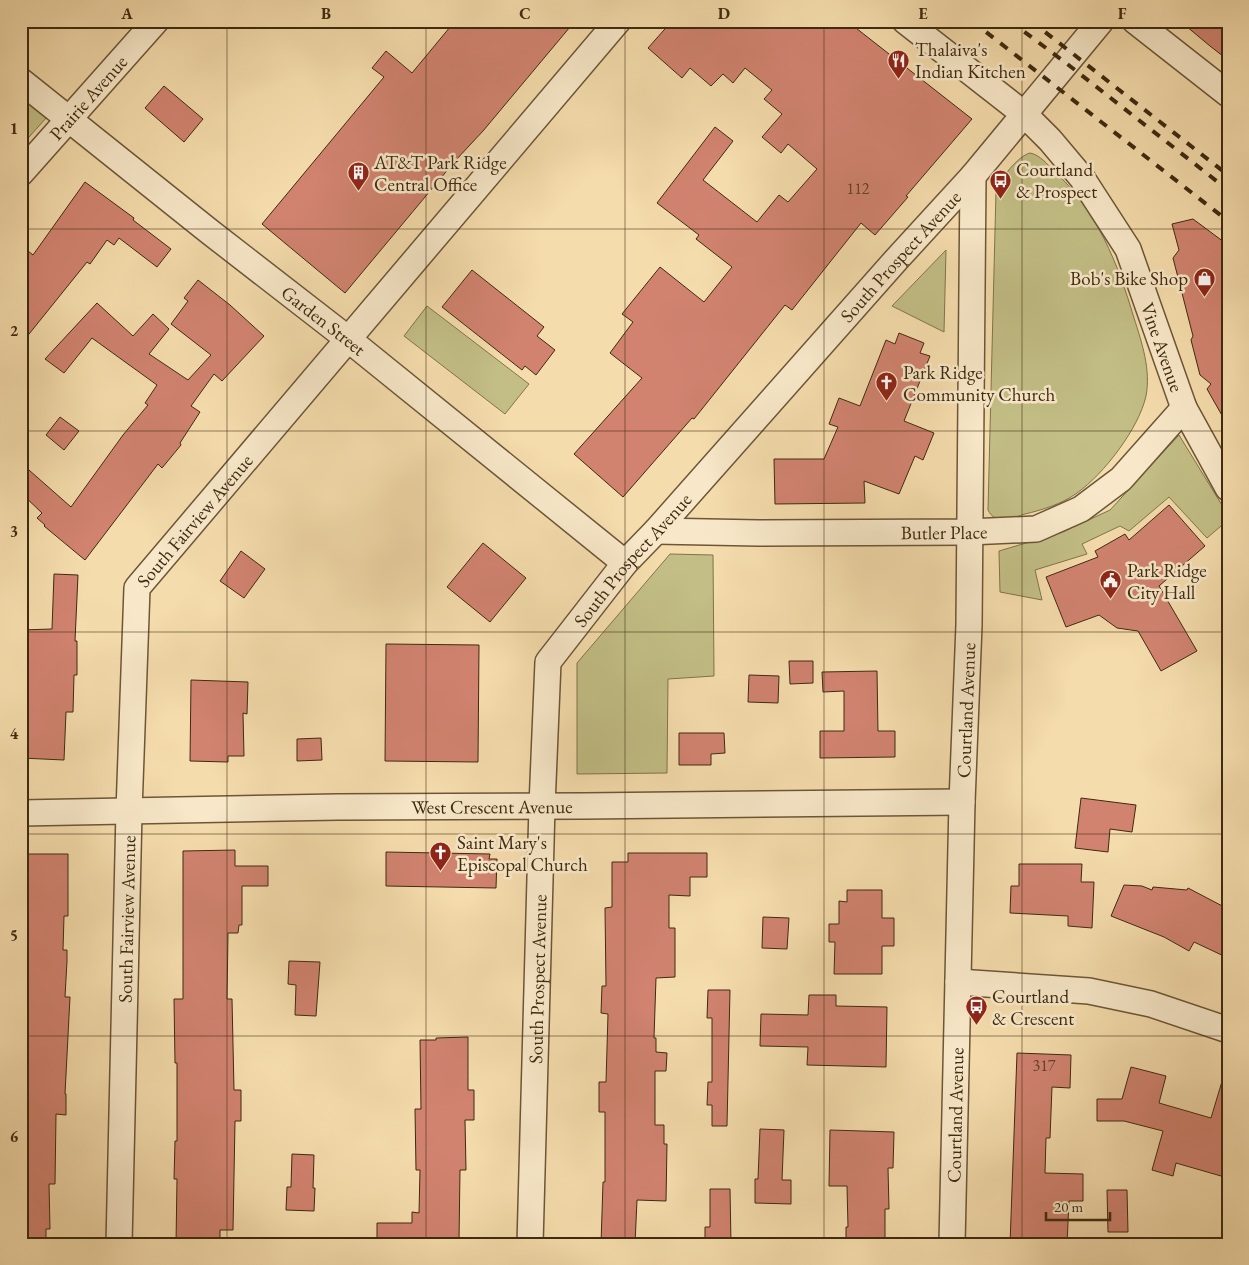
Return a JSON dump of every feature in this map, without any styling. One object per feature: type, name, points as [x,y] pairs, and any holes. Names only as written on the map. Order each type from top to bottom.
[{"type":"street","name":"Prairie Avenue","points":[[21,173],[156,21]]},
{"type":"street","name":"South Fairview Avenue","points":[[119,1244],[129,811],[137,588],[618,21]]},
{"type":"street","name":"Vine Avenue","points":[[905,21],[1024,114],[1050,140],[1082,178],[1128,249],[1184,408],[1228,488]]},
{"type":"street","name":"South Prospect Avenue","points":[[530,1244],[542,806],[548,662],[625,563],[656,531],[973,176],[1101,21]]},
{"type":"street","points":[[1136,21],[1228,94]]},
{"type":"street","name":"Garden Street","points":[[21,82],[348,339],[625,563]]},
{"type":"street","name":"Courtland Avenue","points":[[952,1244],[962,802],[969,625],[973,176]]},
{"type":"street","name":"Butler Place","points":[[656,531],[759,533],[970,532],[1036,529],[1081,509],[1121,479],[1184,408]]},
{"type":"street","name":"West Crescent Avenue","points":[[21,813],[348,806],[962,802]]},
{"type":"street","points":[[958,982],[1089,991],[1152,1004],[1228,1030]]},
{"type":"shaded area","points":[[21,97],[47,117],[21,146]]},
{"type":"shaded area","points":[[1030,153],[1043,160],[1069,186],[1094,220],[1104,239],[1121,278],[1140,337],[1147,366],[1147,386],[1142,409],[1128,436],[1109,462],[1087,485],[1071,497],[1052,506],[1015,517],[999,519],[991,515],[988,510],[996,191],[1001,180],[1010,169],[1025,155]]},
{"type":"shaded area","points":[[946,250],[944,332],[892,306]]},
{"type":"shaded area","points":[[427,306],[529,384],[505,414],[404,336]]},
{"type":"shaded area","points":[[1179,435],[1228,515],[1228,520],[1207,538],[1169,497],[1129,531],[1120,526],[1082,544],[1087,554],[1035,570],[1042,600],[1000,592],[999,551],[1063,532],[1110,510]]},
{"type":"shaded area","points":[[670,554],[713,555],[714,676],[668,679],[667,773],[577,774],[577,663]]},
{"type":"building","points":[[455,21],[575,21],[345,293],[262,224],[384,77],[372,68],[386,51],[412,73]]},
{"type":"building","points":[[672,21],[847,21],[972,119],[875,235],[861,223],[792,310],[785,305],[694,419],[692,418],[623,497],[574,454],[642,378],[610,353],[633,322],[622,314],[660,267],[704,302],[732,267],[696,239],[699,235],[657,203],[715,127],[733,141],[703,180],[757,222],[779,195],[788,202],[817,169],[788,144],[781,153],[762,137],[782,114],[764,99],[772,90],[745,68],[733,83],[723,74],[711,86],[690,68],[682,78],[648,48]]},
{"type":"building","points":[[1180,21],[1228,21],[1228,60],[1210,46]]},
{"type":"building","points":[[164,86],[203,119],[184,142],[145,108]]},
{"type":"building","points":[[85,182],[134,218],[133,220],[171,249],[157,267],[119,238],[114,245],[107,240],[90,264],[87,262],[21,344],[21,260],[28,251],[33,255]]},
{"type":"building","points":[[1193,219],[1228,245],[1228,426],[1207,389],[1211,384],[1200,375],[1191,340],[1193,336],[1173,258],[1179,250],[1172,224]]},
{"type":"building","points":[[472,270],[544,327],[537,336],[555,350],[536,375],[525,366],[522,370],[442,307]]},
{"type":"building","points":[[198,280],[230,305],[264,336],[222,381],[214,374],[191,406],[200,412],[180,443],[181,445],[162,468],[158,464],[85,560],[37,518],[42,513],[21,493],[21,463],[71,507],[123,435],[148,405],[145,403],[157,385],[92,338],[64,373],[45,359],[97,303],[133,336],[153,314],[169,329],[149,354],[188,380],[211,355],[171,324],[188,301],[184,298]]},
{"type":"building","points":[[899,333],[924,343],[920,353],[930,356],[904,421],[934,433],[923,460],[915,456],[899,494],[864,481],[865,503],[775,504],[774,459],[824,459],[838,427],[829,424],[839,398],[860,406],[886,340],[895,344]]},
{"type":"building","points":[[60,417],[79,431],[64,450],[46,435]]},
{"type":"building","name":"Park Ridge City Hall","points":[[1169,505],[1205,546],[1159,586],[1197,651],[1161,671],[1138,631],[1117,628],[1099,615],[1066,627],[1046,577],[1098,557],[1095,551],[1125,534],[1129,540]]},
{"type":"building","points":[[483,543],[526,578],[490,622],[447,587]]},
{"type":"building","points":[[241,551],[265,569],[244,598],[220,581]]},
{"type":"building","points":[[54,574],[78,575],[75,641],[77,641],[77,675],[74,675],[73,712],[66,712],[64,760],[21,758],[21,630],[52,629]]},
{"type":"building","points":[[386,644],[479,645],[478,762],[385,761]]},
{"type":"building","points":[[789,661],[813,661],[813,683],[790,684]]},
{"type":"building","points":[[877,671],[878,731],[895,731],[895,757],[820,758],[820,731],[844,731],[844,691],[823,692],[822,672]]},
{"type":"building","points":[[749,675],[779,676],[778,703],[748,702]]},
{"type":"building","points":[[191,680],[248,682],[247,714],[243,713],[244,756],[228,756],[228,762],[190,761]]},
{"type":"building","points":[[679,733],[724,733],[725,753],[711,754],[711,765],[679,765]]},
{"type":"building","points":[[321,738],[322,760],[297,761],[297,739]]},
{"type":"building","points":[[1081,798],[1136,805],[1132,832],[1110,829],[1108,852],[1075,848]]},
{"type":"building","points":[[235,850],[235,866],[268,866],[268,886],[242,886],[242,925],[239,925],[238,933],[228,933],[227,999],[232,999],[234,1090],[241,1090],[241,1121],[235,1121],[233,1230],[220,1230],[220,1244],[176,1244],[177,1179],[174,1179],[175,1141],[177,1141],[177,1063],[175,1063],[174,999],[183,999],[183,851]]},
{"type":"building","name":"Saint Mary's Episcopal Church","points":[[386,852],[490,854],[489,859],[497,859],[496,888],[386,886]]},
{"type":"building","points":[[628,853],[707,853],[707,877],[690,877],[690,896],[669,895],[669,928],[675,928],[675,977],[656,978],[654,1038],[656,1038],[656,1052],[667,1053],[666,1071],[655,1071],[655,1125],[664,1125],[664,1144],[667,1144],[666,1201],[637,1200],[635,1244],[601,1244],[603,1182],[605,1182],[605,1112],[599,1112],[599,1082],[606,1082],[608,1014],[601,1013],[602,986],[606,986],[605,908],[612,907],[612,862],[628,862]]},
{"type":"building","points":[[21,854],[68,854],[68,916],[64,916],[63,950],[67,950],[65,997],[70,997],[65,1094],[66,1115],[56,1114],[55,1184],[49,1184],[50,1229],[46,1229],[46,1244],[21,1244],[21,1144],[24,1077],[21,1077]]},
{"type":"building","points":[[1019,864],[1082,864],[1081,882],[1094,882],[1092,928],[1068,926],[1068,916],[1010,913],[1011,886],[1019,886]]},
{"type":"building","points":[[1124,885],[1142,886],[1152,890],[1153,887],[1187,890],[1188,888],[1228,909],[1228,958],[1194,942],[1189,951],[1164,937],[1111,916]]},
{"type":"building","points":[[847,890],[882,890],[882,918],[894,918],[894,946],[882,946],[882,974],[834,974],[835,942],[829,942],[829,924],[839,924],[839,901],[847,902]]},
{"type":"building","points":[[763,917],[789,918],[787,949],[762,948]]},
{"type":"building","points":[[289,961],[320,962],[316,1016],[295,1015],[296,985],[288,984]]},
{"type":"building","points":[[708,990],[730,990],[727,1126],[712,1126],[712,1105],[707,1105],[708,1082],[712,1082],[712,1018],[707,1018]]},
{"type":"building","points":[[809,995],[836,995],[836,1006],[887,1007],[886,1067],[807,1065],[808,1047],[760,1046],[761,1014],[808,1015]]},
{"type":"building","points":[[468,1037],[468,1090],[474,1090],[474,1120],[465,1120],[466,1170],[460,1170],[459,1241],[442,1240],[442,1244],[377,1244],[377,1223],[412,1223],[412,1212],[419,1213],[420,1170],[416,1170],[415,1109],[421,1109],[420,1040]]},
{"type":"building","points":[[1017,1053],[1071,1055],[1070,1088],[1052,1087],[1050,1138],[1046,1138],[1045,1173],[1083,1174],[1083,1201],[1069,1201],[1067,1244],[1010,1244]]},
{"type":"building","points":[[1131,1067],[1166,1076],[1159,1103],[1211,1118],[1223,1078],[1228,1078],[1228,1178],[1176,1163],[1173,1176],[1152,1170],[1163,1131],[1124,1121],[1097,1121],[1097,1099],[1122,1099]]},
{"type":"building","points":[[760,1129],[784,1130],[782,1180],[791,1180],[791,1204],[755,1203],[755,1179],[758,1179]]},
{"type":"building","points":[[830,1130],[894,1132],[893,1168],[888,1168],[889,1209],[885,1209],[885,1244],[846,1244],[846,1227],[848,1227],[847,1186],[829,1186]]},
{"type":"building","points":[[292,1154],[314,1155],[314,1211],[286,1210],[287,1187],[291,1187]]},
{"type":"building","points":[[710,1189],[730,1189],[731,1244],[705,1244],[705,1227],[710,1227]]},
{"type":"building","points":[[1107,1190],[1127,1190],[1128,1232],[1108,1232]]},
{"type":"railway","points":[[972,21],[1228,221]]},
{"type":"railway","points":[[1010,21],[1228,190]]},
{"type":"railway","points":[[1031,21],[1228,175]]},
{"type":"place","name":"Thalaiva's Indian Kitchen","points":[[899,79]]},
{"type":"place","name":"AT&T Park Ridge Central Office","points":[[358,192]]},
{"type":"place","name":"Courtland & Prospect","points":[[1000,199]]},
{"type":"place","name":"Bob's Bike Shop","points":[[1204,297]]},
{"type":"place","name":"Park Ridge Community Church","points":[[887,402]]},
{"type":"place","name":"Park Ridge City Hall","points":[[1111,600]]},
{"type":"place","name":"Saint Mary's Episcopal Church","points":[[441,872]]},
{"type":"place","name":"Courtland & Crescent","points":[[976,1026]]}]
